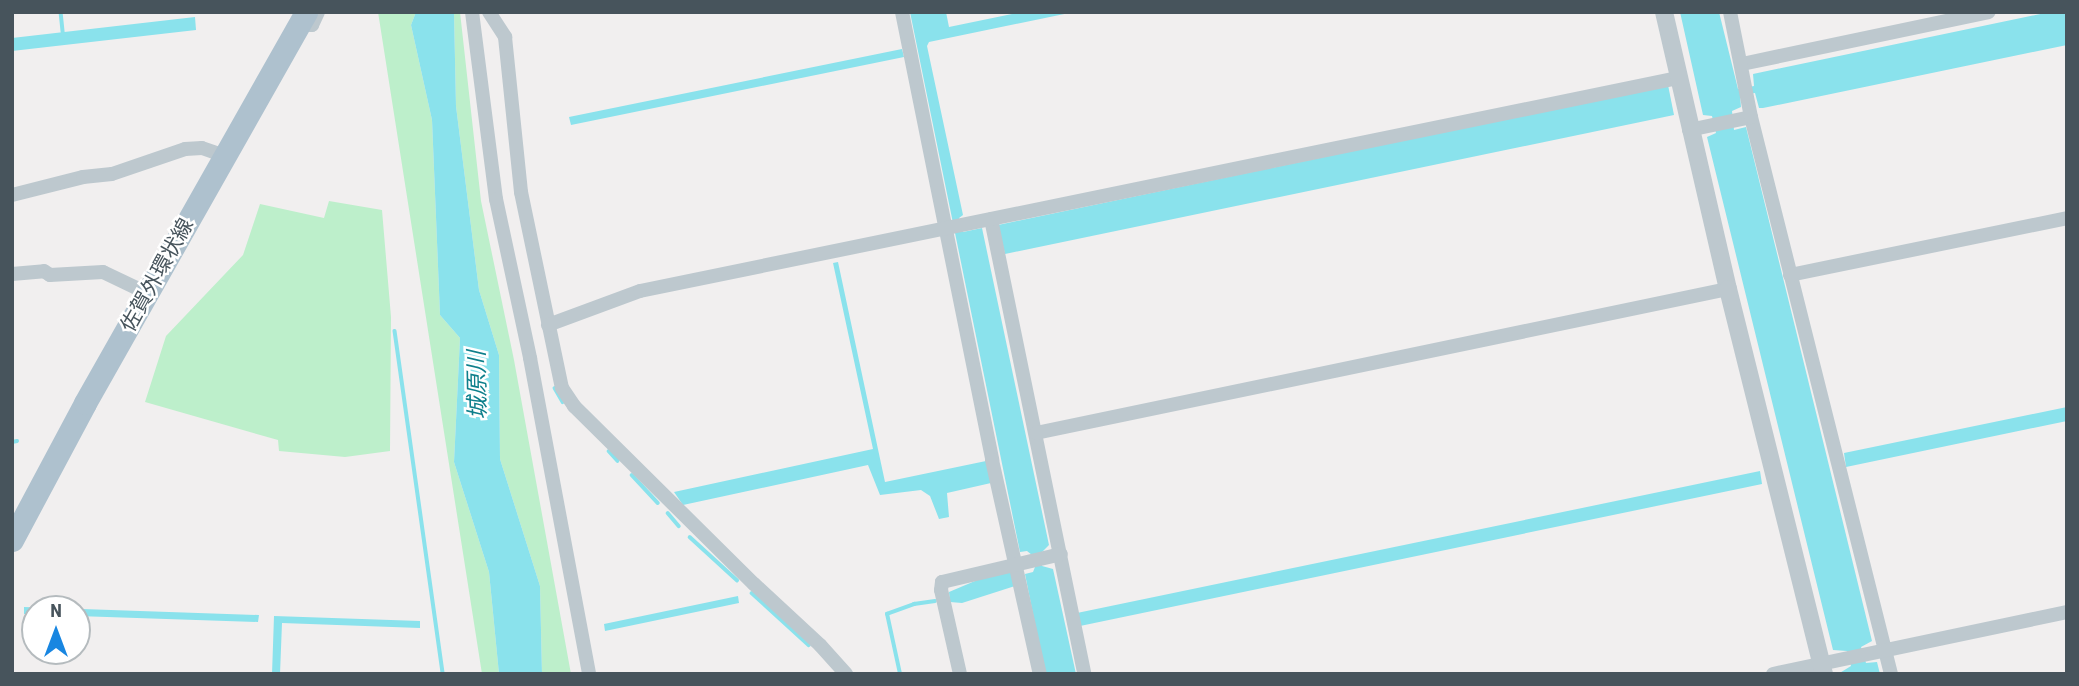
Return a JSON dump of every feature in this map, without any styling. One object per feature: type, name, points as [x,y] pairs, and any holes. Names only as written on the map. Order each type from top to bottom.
[{"type":"main road","name":"佐賀外環状線","points":[[15,527],[225,156],[308,17]]},
{"type":"street","points":[[472,12],[496,199],[530,358],[589,674]]},
{"type":"street","points":[[489,12],[505,37],[521,192],[562,388],[574,406],[820,645],[846,674]]},
{"type":"street","points":[[902,12],[955,227],[1030,560],[1040,674]]},
{"type":"street","points":[[1664,12],[1689,130],[1823,669]]},
{"type":"street","points":[[1730,12],[1751,117],[1891,674]]},
{"type":"street","points":[[1742,64],[1989,12]]},
{"type":"street","points":[[548,325],[640,291],[1678,78]]},
{"type":"street","points":[[1689,130],[1751,117]]},
{"type":"street","points":[[12,195],[82,177],[112,174],[185,149],[202,148],[225,156]]},
{"type":"street","points":[[1790,275],[2067,218]]},
{"type":"street","points":[[991,219],[1037,433],[1084,674]]},
{"type":"street","points":[[12,274],[44,271],[50,275],[103,272],[147,293]]},
{"type":"street","points":[[1037,433],[1728,289]]},
{"type":"street","points":[[960,674],[941,590],[942,582],[1060,554]]},
{"type":"street","points":[[1773,674],[1823,669],[1845,659],[2067,612]]},
{"type":"green space","points":[[378,12],[416,12],[411,25],[432,120],[440,315],[460,338],[454,462],[489,572],[499,674],[482,674]]},
{"type":"green space","points":[[454,12],[460,12],[481,201],[514,360],[571,674],[542,674],[540,586],[500,459],[499,355],[479,290],[456,106]]},
{"type":"green space","points":[[329,201],[382,210],[391,317],[390,451],[345,457],[279,451],[278,440],[145,402],[166,336],[243,255],[260,204],[324,218]]},
{"type":"water","name":"城原川","points":[[416,12],[454,12],[456,106],[479,290],[499,355],[500,459],[540,586],[542,674],[499,674],[489,572],[454,462],[460,338],[440,315],[432,120],[411,25]]},
{"type":"water","points":[[910,12],[946,12],[949,27],[1021,12],[1074,12],[929,42],[927,46],[963,215],[959,218],[963,232],[982,228],[1049,545],[1040,554],[1042,566],[1053,569],[1076,674],[1045,674],[1025,574],[1033,572],[1035,567],[1032,555],[1027,551],[1020,552]]},
{"type":"water","points":[[1680,12],[1719,12],[1738,89],[1754,86],[1753,74],[2050,12],[2067,12],[2067,45],[1763,108],[1759,108],[1755,93],[1740,95],[1741,107],[1732,111],[1734,130],[1746,127],[1872,641],[1861,647],[1866,663],[1877,662],[1880,674],[1838,674],[1851,666],[1847,651],[1833,650],[1707,137],[1716,133],[1712,116],[1703,115]]},
{"type":"water","points":[[195,17],[196,30],[12,51],[12,38]]},
{"type":"water","points":[[902,49],[904,57],[571,125],[569,117]]},
{"type":"water","points":[[1668,85],[1674,115],[1005,254],[998,225]]},
{"type":"water","points":[[838,262],[885,482],[986,461],[991,483],[947,493],[949,517],[939,519],[930,496],[921,490],[880,495],[868,465],[683,505],[674,492],[873,449],[833,263]]},
{"type":"water","points":[[2067,407],[2067,421],[1846,467],[1844,453]]},
{"type":"water","points":[[1760,471],[1762,484],[1080,626],[1077,613]]},
{"type":"water","points":[[1011,571],[1015,586],[962,603],[950,602],[949,592],[982,578]]},
{"type":"water","points":[[738,596],[739,603],[605,631],[604,624]]},
{"type":"water","points":[[91,609],[259,615],[258,622],[91,616]]},
{"type":"water","points":[[274,616],[420,621],[420,628],[282,623],[280,674],[272,674]]},
{"type":"waterway","points":[[61,12],[63,32]]},
{"type":"waterway","points":[[395,331],[443,674]]},
{"type":"waterway","points":[[555,388],[563,402]]},
{"type":"waterway","points":[[12,442],[17,441]]},
{"type":"waterway","points":[[609,451],[618,461]]},
{"type":"waterway","points":[[632,475],[658,503]]},
{"type":"waterway","points":[[668,513],[679,526]]},
{"type":"waterway","points":[[690,537],[737,580]]},
{"type":"waterway","points":[[752,593],[809,645]]},
{"type":"waterway","points":[[900,674],[887,614],[914,604],[935,601]]}]
